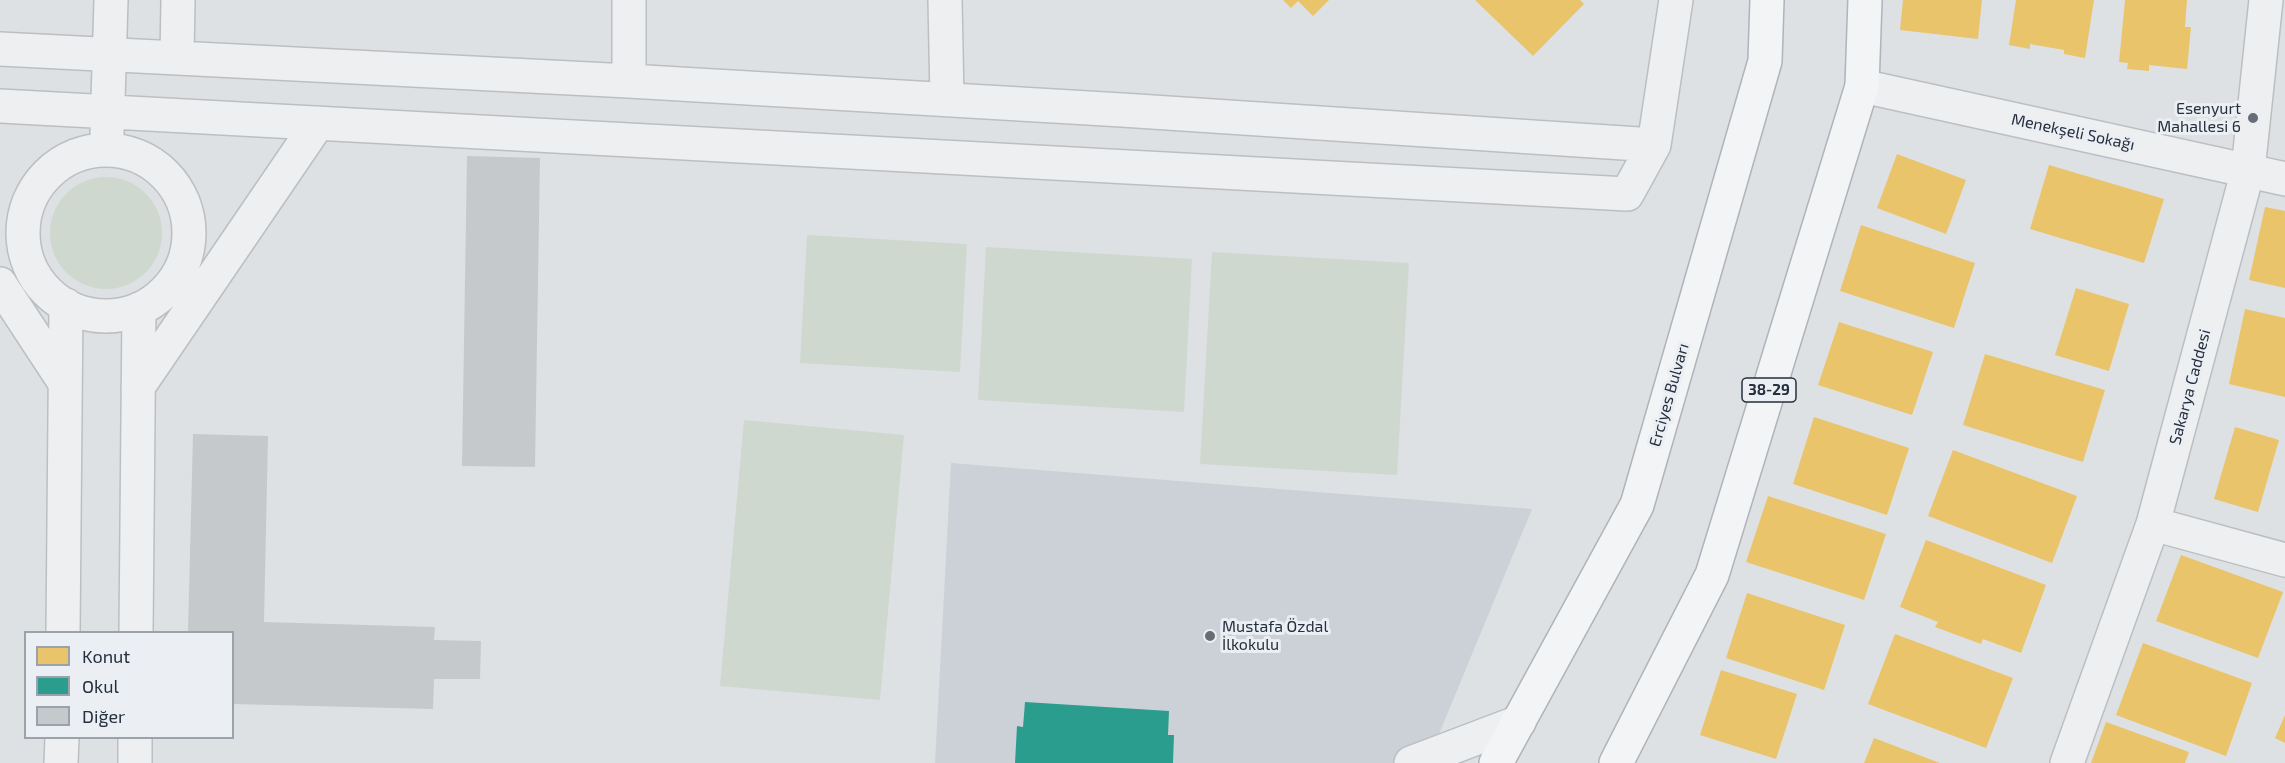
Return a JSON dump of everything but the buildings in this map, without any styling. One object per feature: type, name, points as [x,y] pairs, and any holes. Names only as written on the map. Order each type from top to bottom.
[{"type":"highway","name":"Erciyes Bulvarı","points":[[1496,763],[1637,506],[1765,61],[1767,0]]},
{"type":"highway","name":"38-29","points":[[1616,763],[1712,575],[1862,86],[1865,0]]},
{"type":"street","points":[[107,150],[111,0]]},
{"type":"street","points":[[177,57],[178,0]]},
{"type":"street","points":[[629,0],[630,81]]},
{"type":"street","points":[[945,0],[947,99]]},
{"type":"street","points":[[0,106],[1627,194],[1654,145],[1676,0]]},
{"type":"street","name":"Sakarya Caddesi","points":[[2067,763],[2153,524],[2248,170],[2266,0]]},
{"type":"street","points":[[0,49],[947,99],[1654,145]]},
{"type":"street","name":"Menekşeli Sokağı","points":[[1862,86],[2285,178]]},
{"type":"street","points":[[138,387],[318,123]]},
{"type":"street","points":[[107,150],[136,156],[155,166],[170,181],[182,200],[188,220],[188,242],[183,263],[173,282],[158,298],[139,309],[118,315],[97,315],[75,310],[56,300],[41,285],[29,266],[23,246],[23,224],[28,203],[38,184],[53,168],[72,157],[107,150]]},
{"type":"street","points":[[0,284],[65,383]]},
{"type":"street","points":[[63,631],[66,305]]},
{"type":"street","points":[[136,631],[139,309]]},
{"type":"street","points":[[2153,524],[2285,560]]},
{"type":"street","points":[[1411,763],[1519,723]]},
{"type":"street","points":[[61,763],[62,739]]},
{"type":"street","points":[[135,739],[135,763]]},
{"type":"shaded area","points":[[106,177],[128,181],[146,193],[158,211],[162,233],[158,255],[146,273],[128,285],[106,289],[84,285],[66,273],[54,255],[50,233],[54,211],[66,193],[84,181]]},
{"type":"shaded area","points":[[807,235],[967,244],[960,372],[800,363]]},
{"type":"shaded area","points":[[986,247],[1192,259],[1184,412],[978,400]]},
{"type":"shaded area","points":[[1212,252],[1409,263],[1397,475],[1200,464]]},
{"type":"shaded area","points":[[744,420],[904,435],[880,700],[720,686]]},
{"type":"shaded area","name":"Mustafa Özdal İlkokulu","points":[[951,463],[1532,509],[1427,763],[935,763]]},
{"type":"place","name":"Esenyurt Mahallesi 6","points":[[2253,118]]},
{"type":"place","name":"Mustafa Özdal İlkokulu","points":[[1210,636]]}]
